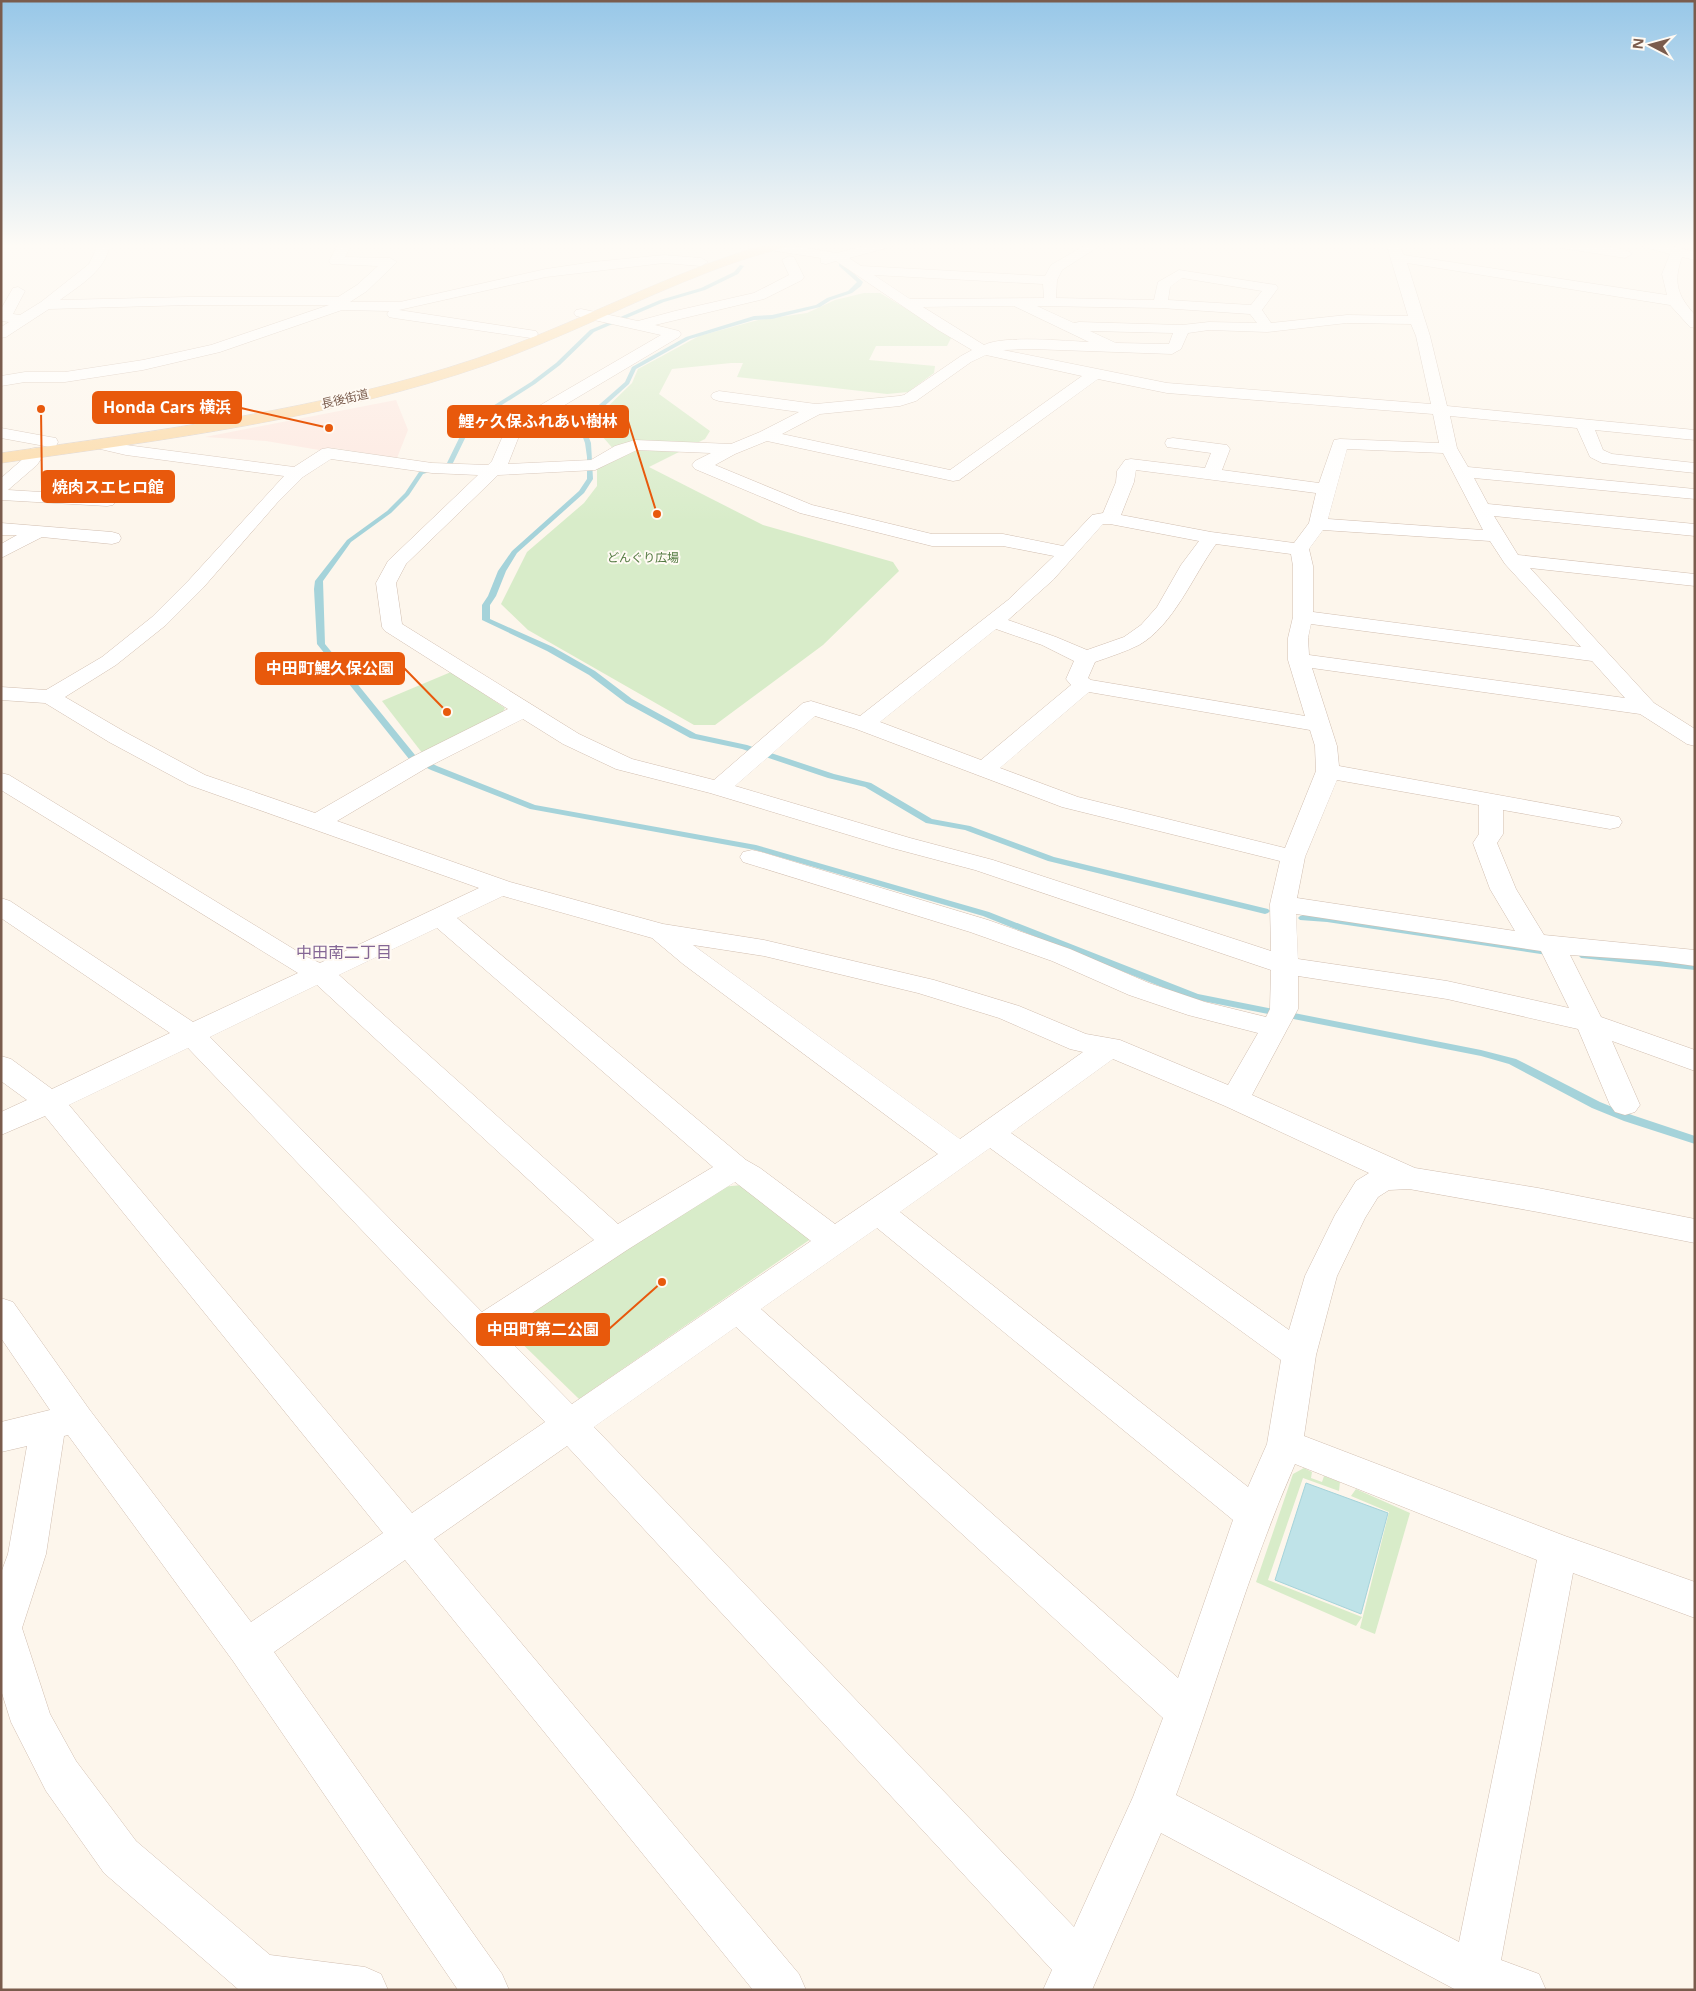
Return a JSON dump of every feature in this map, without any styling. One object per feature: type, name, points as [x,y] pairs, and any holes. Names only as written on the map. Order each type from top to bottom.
[{"type":"main road","name":"長後街道","points":[[1,449],[155,427],[325,394],[441,364],[525,336]]},
{"type":"main road","name":"長後街道","points":[[1,458],[245,421],[413,382],[479,362],[549,336]]},
{"type":"street","points":[[1,381],[65,377],[161,361],[214,349],[250,336]]},
{"type":"street","points":[[671,336],[514,428],[500,463],[398,561],[386,584],[392,627],[571,739],[624,764],[718,788],[901,843],[984,865],[1285,965],[1447,990],[1504,1002],[1590,1023],[1695,1061]]},
{"type":"street","points":[[960,336],[982,350],[1167,388],[1441,410],[1695,436]]},
{"type":"street","points":[[1091,336],[1113,346]]},
{"type":"street","points":[[719,396],[816,409],[910,398],[934,379],[982,350],[993,346],[1113,346],[1172,349],[1176,346],[1180,336]]},
{"type":"street","points":[[1423,336],[1449,448],[1496,536],[1512,560],[1598,655],[1652,711],[1695,739]]},
{"type":"street","points":[[766,436],[953,476],[1095,374]]},
{"type":"street","points":[[816,409],[766,436],[733,449],[701,465],[806,509],[932,540],[1003,540],[1067,553]]},
{"type":"street","points":[[1584,424],[1596,453],[1608,459],[1695,468]]},
{"type":"street","points":[[1,433],[50,442]]},
{"type":"street","points":[[1173,443],[1221,449],[1212,474]]},
{"type":"street","points":[[102,444],[126,450],[297,473]]},
{"type":"street","points":[[1235,1099],[1279,1019],[1285,965],[1283,904],[1293,857],[1313,812],[1328,771],[1326,746],[1299,660],[1298,638],[1303,617],[1300,549],[1307,536],[1318,524],[1326,489],[1340,444],[1449,448]]},
{"type":"street","points":[[50,697],[108,661],[159,621],[196,584],[271,499],[297,473],[328,453],[450,470],[493,470],[590,466],[635,445],[733,449]]},
{"type":"street","points":[[1,486],[31,461],[36,453]]},
{"type":"street","points":[[1110,518],[1125,482],[1126,471],[1131,464],[1326,489]]},
{"type":"street","points":[[1461,472],[1695,494]]},
{"type":"street","points":[[1,494],[100,500],[48,532],[1,552]]},
{"type":"street","points":[[1481,509],[1695,530]]},
{"type":"street","points":[[864,724],[994,622],[1046,576],[1098,519],[1110,518],[1211,538],[1300,549]]},
{"type":"street","points":[[1318,524],[1496,536]]},
{"type":"street","points":[[1,529],[112,538]]},
{"type":"street","points":[[994,622],[1049,641],[1086,658],[1131,642],[1148,629],[1165,610],[1191,565],[1211,538]]},
{"type":"street","points":[[1512,560],[1695,580]]},
{"type":"street","points":[[1303,617],[1598,655]]},
{"type":"street","points":[[1086,658],[1077,679],[1084,685],[1320,725]]},
{"type":"street","points":[[1299,660],[1695,718]]},
{"type":"street","points":[[985,769],[1084,685]]},
{"type":"street","points":[[1,693],[50,697],[117,737],[197,780],[501,887],[661,932],[764,948],[924,986],[1008,1012],[1080,1042],[1110,1047],[1235,1099],[1409,1178]]},
{"type":"street","points":[[718,788],[811,708],[864,724],[1070,802],[1293,857]]},
{"type":"street","points":[[316,823],[420,762],[524,710]]},
{"type":"street","points":[[1328,771],[1610,822]]},
{"type":"street","points":[[1,780],[296,962],[320,973],[616,1242]]},
{"type":"street","points":[[1491,800],[1491,834],[1485,843],[1503,889],[1543,943],[1590,1023],[1625,1105]]},
{"type":"street","points":[[752,857],[979,926],[1061,956],[1139,989],[1198,1009],[1279,1019]]},
{"type":"street","points":[[1,1125],[501,887]]},
{"type":"street","points":[[1283,904],[1543,943],[1695,958]]},
{"type":"street","points":[[1,906],[191,1034],[569,1424],[1073,1978],[1151,1805],[1186,1712],[1254,1514],[1285,1444],[1299,1354],[1321,1276],[1351,1215],[1367,1189],[1383,1179],[1409,1178],[1538,1200],[1695,1231]]},
{"type":"street","points":[[439,916],[735,1168],[749,1176],[834,1241]]},
{"type":"street","points":[[661,932],[692,958],[960,1154]]},
{"type":"street","points":[[247,1648],[960,1154],[1110,1047]]},
{"type":"street","points":[[1,1066],[50,1102],[784,1990]]},
{"type":"street","points":[[990,1133],[1299,1354]]},
{"type":"street","points":[[480,1332],[616,1242],[735,1168]]},
{"type":"street","points":[[877,1211],[1254,1514]]},
{"type":"street","points":[[737,1308],[1186,1712]]},
{"type":"street","points":[[1,1311],[62,1422],[247,1648],[486,1990]]},
{"type":"street","points":[[1,1437],[62,1422]]},
{"type":"street","points":[[62,1422],[27,1554],[2,1628],[32,1722],[61,1776],[120,1857],[260,1977],[365,1990]]},
{"type":"street","points":[[1285,1444],[1558,1551],[1695,1600]]},
{"type":"street","points":[[1475,1975],[1558,1551]]},
{"type":"street","points":[[1151,1805],[1475,1975],[1523,1990]]},
{"type":"shaded area","points":[[396,400],[408,430],[397,458],[334,448],[325,451],[266,441],[205,437]]},
{"type":"green space","name":"どんぐり広場","points":[[699,336],[948,336],[951,338],[947,346],[876,346],[869,360],[935,366],[934,373],[908,392],[887,394],[737,377],[743,363],[672,369],[659,394],[710,431],[705,439],[649,467],[763,525],[893,562],[899,571],[823,645],[715,725],[694,725],[528,630],[501,604],[527,552],[584,503],[597,486],[597,466],[616,452],[594,427],[596,418],[632,383],[638,369]]},
{"type":"green space","points":[[451,672],[505,708],[501,715],[423,754],[382,701]]},
{"type":"green space","points":[[753,1184],[815,1236],[579,1399],[506,1328],[721,1187]]},
{"type":"green space","points":[[1304,1468],[1312,1472],[1311,1478],[1322,1482],[1324,1476],[1340,1482],[1339,1491],[1303,1478],[1268,1580],[1362,1617],[1356,1626],[1256,1582],[1293,1474]]},
{"type":"green space","points":[[1356,1489],[1410,1513],[1375,1634],[1360,1628],[1389,1512],[1351,1496]]},
{"type":"water","points":[[1306,1483],[1388,1513],[1361,1614],[1275,1580]]},
{"type":"waterway","points":[[587,336],[558,364],[533,383],[469,423],[450,464],[421,473],[407,494],[389,512],[349,541],[319,581],[321,644],[412,757],[434,768],[533,807],[756,848],[986,914],[1196,997],[1481,1053],[1512,1061],[1596,1105],[1628,1118],[1695,1140]]},
{"type":"waterway","points":[[695,336],[634,368],[627,383],[586,419],[582,427],[588,443],[590,479],[582,492],[514,552],[502,571],[492,596],[486,605],[486,620],[550,649],[592,673],[629,701],[693,736],[744,747],[831,776],[868,785],[929,821],[967,828],[1051,859],[1265,911]]},
{"type":"waterway","points":[[1303,918],[1327,919],[1554,953]]},
{"type":"waterway","points":[[1584,956],[1695,967]]},
{"type":"place","name":"焼肉スエヒロ館","points":[[41,409]]},
{"type":"place","name":"Honda Cars 横浜","points":[[329,428]]},
{"type":"place","name":"鯉ヶ久保ふれあい樹林","points":[[657,514]]},
{"type":"place","name":"中田町鯉久保公園","points":[[447,712]]},
{"type":"place","name":"中田町第二公園","points":[[662,1282]]},
{"type":"district","name":"中田南二丁目","points":[[344,952]]}]
